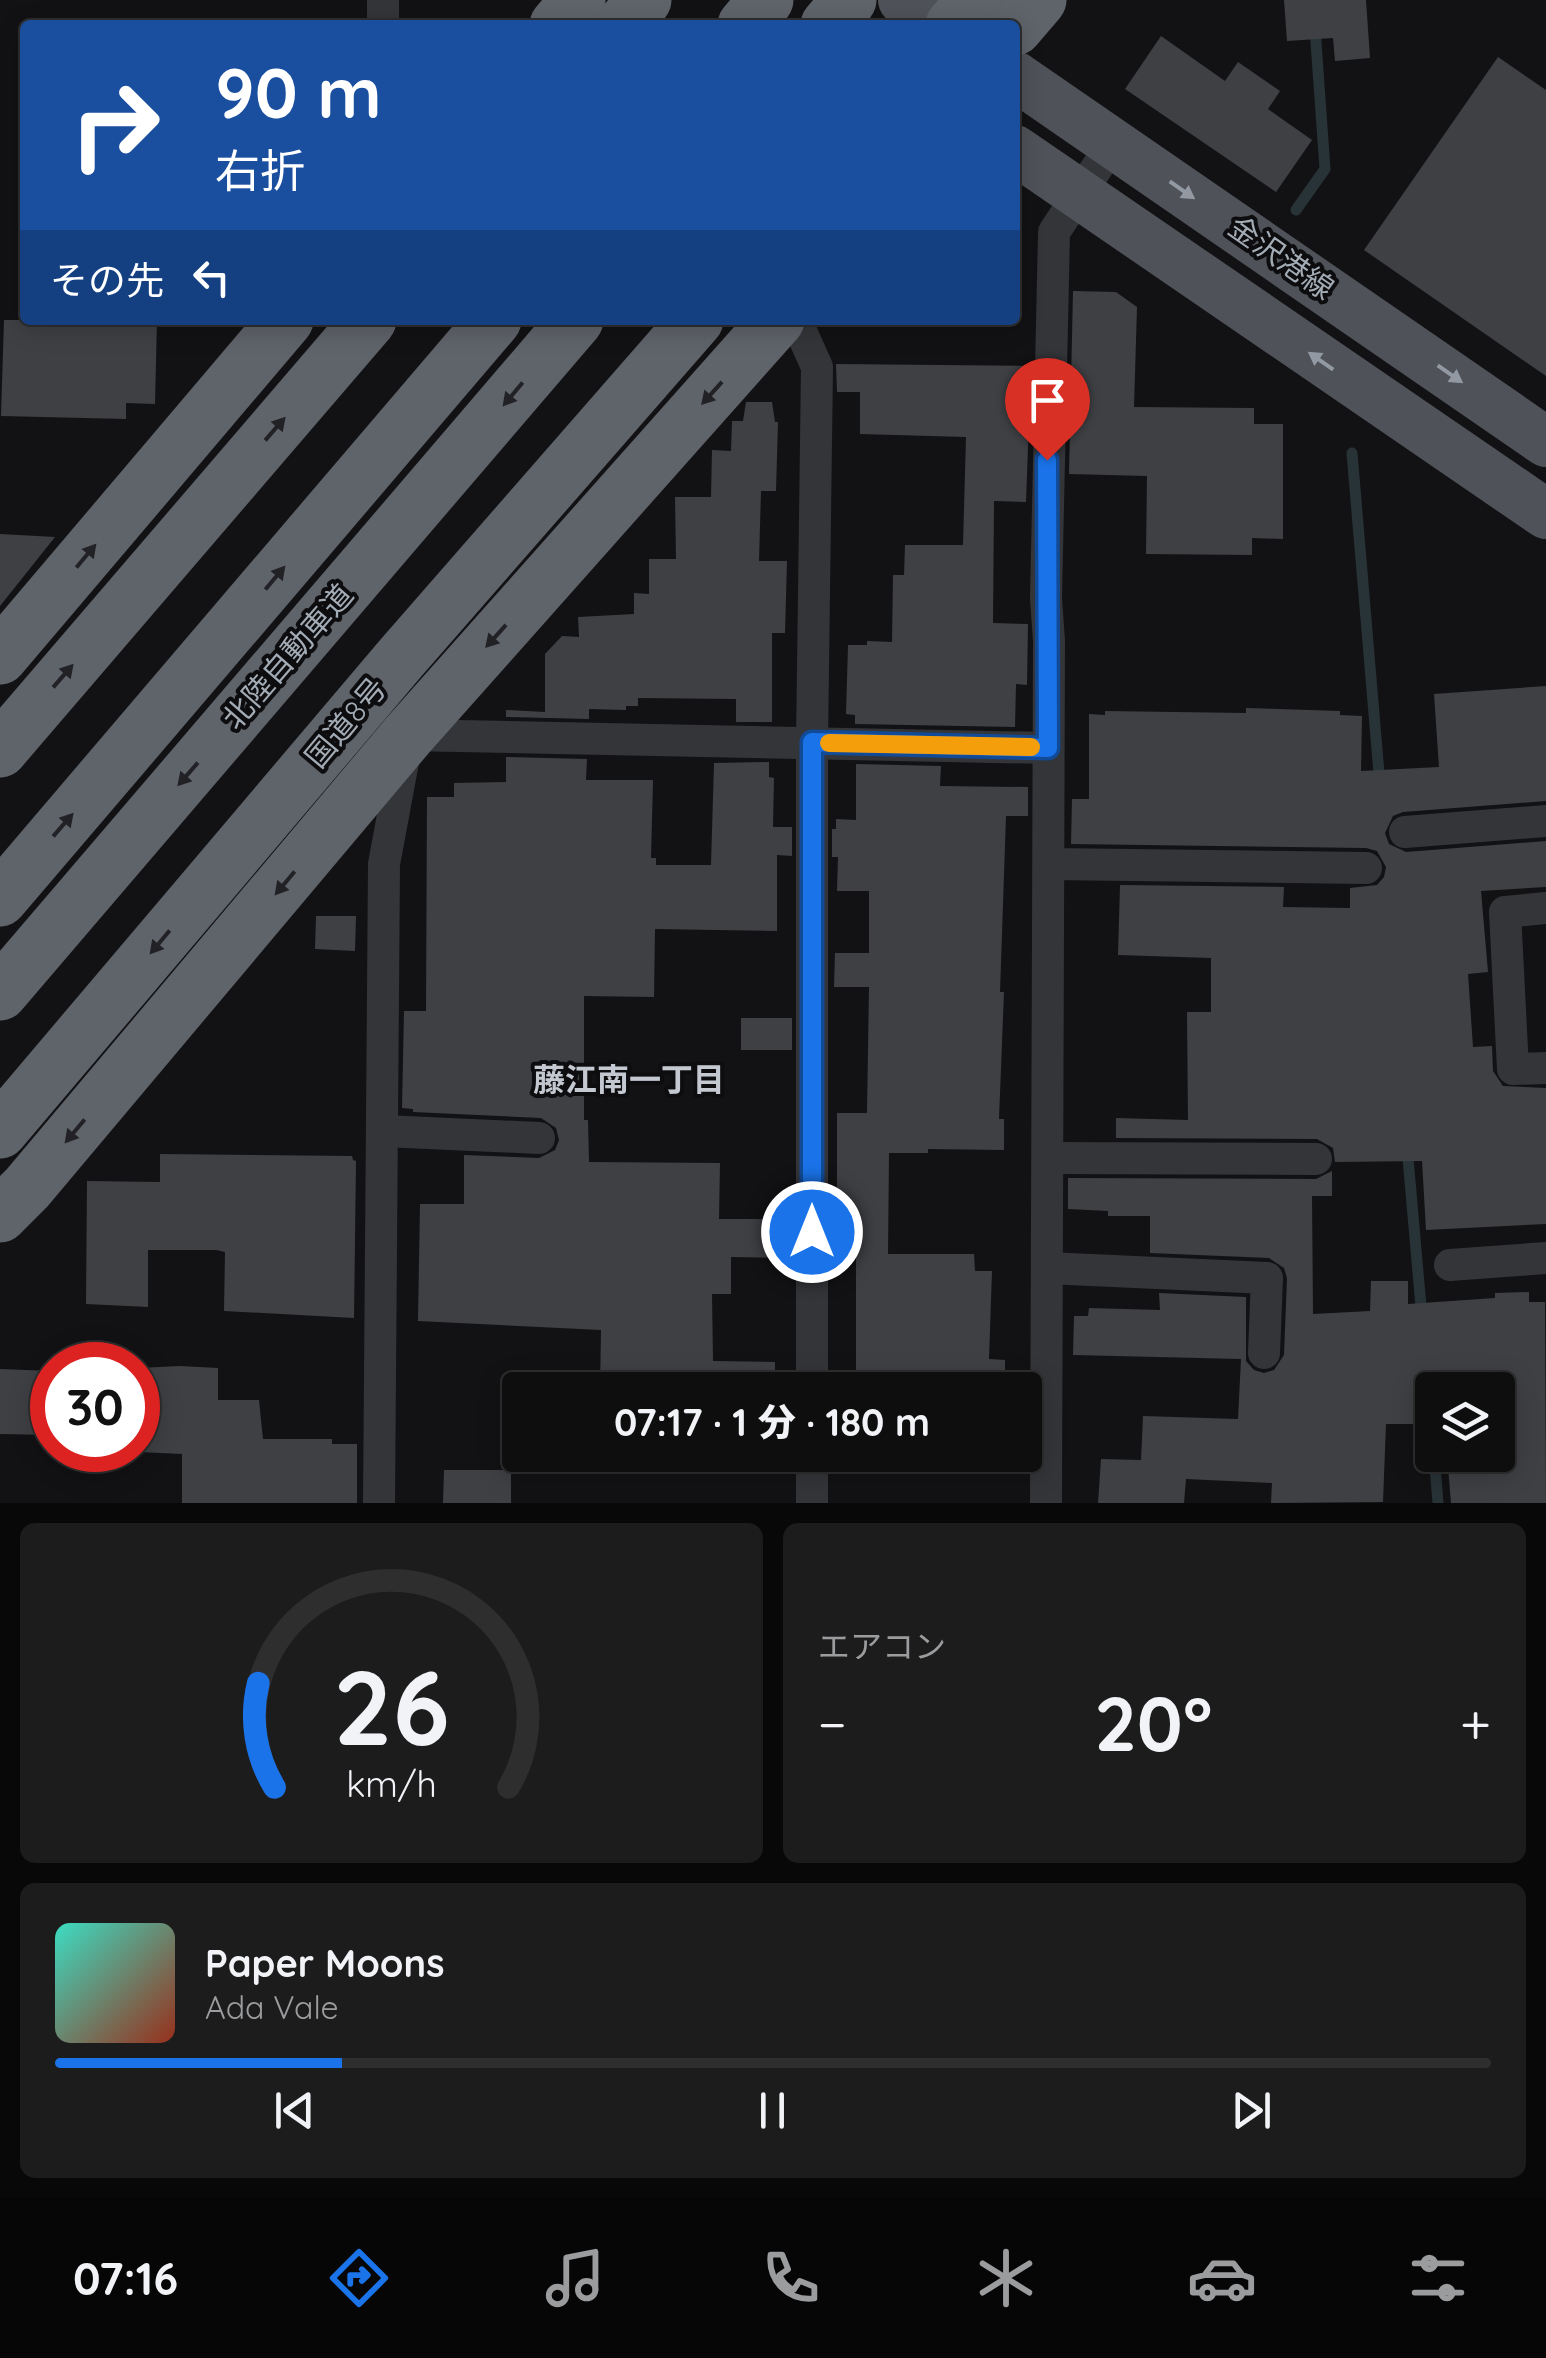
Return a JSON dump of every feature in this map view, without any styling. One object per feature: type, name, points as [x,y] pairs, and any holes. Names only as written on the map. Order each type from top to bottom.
[{"type":"highway","points":[[560,20],[578,0]]},
{"type":"highway","points":[[627,20],[644,0]]},
{"type":"highway","points":[[749,20],[766,0]]},
{"type":"highway","points":[[830,20],[849,0]]},
{"type":"highway","points":[[957,20],[975,0]]},
{"type":"highway","points":[[1020,22],[1039,0]]},
{"type":"highway","points":[[0,657],[282,325]]},
{"type":"highway","points":[[0,750],[365,325]]},
{"type":"highway","name":"北陸自動車道","points":[[0,899],[490,325]]},
{"type":"highway","name":"北陸自動車道","points":[[0,993],[572,325]]},
{"type":"highway","name":"国道8号","points":[[0,1130],[692,325]]},
{"type":"highway","points":[[0,1215],[27,1188],[408,735],[773,325]]},
{"type":"main road","points":[[781,0],[816,20]]},
{"type":"main road","points":[[903,0],[933,20]]},
{"type":"main road","name":"金沢港線","points":[[1020,79],[1546,445]]},
{"type":"main road","name":"金沢港線","points":[[1020,153],[1531,504]]},
{"type":"street","points":[[1046,1503],[1046,598],[1054,232],[1114,142]]},
{"type":"street","points":[[798,325],[817,368],[812,742],[812,1372]]},
{"type":"street","points":[[1531,504],[1546,445]]},
{"type":"street","points":[[379,1503],[384,864],[408,735],[1048,748]]},
{"type":"street","points":[[1405,832],[1546,821]]},
{"type":"street","points":[[1048,864],[1366,868]]},
{"type":"street","points":[[1546,908],[1506,912],[1513,1069],[1546,1068]]},
{"type":"street","points":[[384,1132],[538,1138]]},
{"type":"street","points":[[1048,1158],[1316,1159]]},
{"type":"street","points":[[1450,1265],[1546,1258]]},
{"type":"street","points":[[1047,1268],[1267,1278],[1264,1353]]},
{"type":"street","points":[[812,1472],[812,1503]]},
{"type":"building","points":[[1284,0],[1366,0],[1370,58],[1335,61],[1333,38],[1287,41]]},
{"type":"building","points":[[1161,36],[1225,81],[1238,62],[1280,91],[1268,109],[1312,140],[1276,192],[1125,89]]},
{"type":"building","points":[[1498,57],[1546,90],[1546,376],[1364,250]]},
{"type":"building","points":[[1073,291],[1116,292],[1137,307],[1134,407],[1254,408],[1254,424],[1283,424],[1283,539],[1252,538],[1252,555],[1146,554],[1147,476],[1069,474]]},
{"type":"building","points":[[4,320],[20,320],[20,325],[157,325],[155,404],[126,403],[126,419],[1,416]]},
{"type":"building","points":[[836,364],[1031,366],[1026,502],[994,501],[993,623],[1028,624],[1027,685],[1016,684],[1015,727],[855,724],[855,715],[846,714],[848,645],[892,642],[893,575],[904,575],[905,545],[963,545],[966,437],[860,434],[860,392],[837,392]]},
{"type":"building","points":[[746,402],[772,402],[778,422],[776,491],[761,491],[759,561],[787,561],[785,633],[772,633],[772,722],[736,722],[736,699],[638,698],[638,706],[626,706],[626,710],[589,709],[589,719],[506,717],[506,710],[545,712],[545,654],[562,636],[579,637],[578,617],[634,614],[634,593],[649,594],[649,559],[676,559],[675,497],[711,497],[712,450],[731,451],[732,421],[743,421]]},
{"type":"building","points":[[0,534],[55,537],[0,606]]},
{"type":"building","points":[[1546,686],[1546,801],[1403,812],[1393,816],[1385,833],[1389,844],[1406,852],[1546,841],[1546,887],[1481,891],[1488,972],[1468,974],[1473,1047],[1492,1046],[1493,1071],[1503,1086],[1546,1088],[1546,1224],[1426,1230],[1422,1161],[1335,1162],[1333,1148],[1317,1139],[1116,1138],[1116,1118],[1188,1120],[1187,1012],[1211,1012],[1211,958],[1118,955],[1120,885],[1284,887],[1283,907],[1350,908],[1350,888],[1377,885],[1386,867],[1377,851],[1366,848],[1071,844],[1072,799],[1089,799],[1089,714],[1246,713],[1246,708],[1340,711],[1340,715],[1362,716],[1361,771],[1439,767],[1434,694]]},
{"type":"building","points":[[506,757],[587,759],[586,780],[653,780],[651,858],[656,858],[656,865],[711,865],[714,763],[769,762],[769,777],[774,778],[773,827],[792,827],[792,856],[777,855],[777,931],[655,929],[654,997],[584,996],[584,1120],[588,1120],[589,1162],[720,1163],[719,1219],[792,1219],[790,1258],[731,1257],[731,1294],[712,1294],[713,1361],[775,1362],[775,1372],[600,1372],[601,1330],[418,1321],[420,1204],[464,1204],[464,1155],[539,1158],[555,1150],[559,1140],[556,1128],[541,1118],[413,1112],[402,1108],[404,1011],[426,1011],[427,797],[454,797],[454,783],[506,782]]},
{"type":"building","points":[[856,764],[941,766],[940,786],[1028,787],[1028,816],[1006,816],[999,1119],[1004,1119],[1004,1150],[889,1153],[888,1254],[974,1254],[975,1271],[992,1271],[989,1359],[1005,1360],[1005,1372],[856,1372],[856,1247],[832,1247],[832,1219],[837,1219],[837,1113],[867,1113],[869,987],[834,987],[835,953],[869,953],[869,891],[837,891],[838,857],[832,857],[832,829],[836,829],[836,819],[856,820]]},
{"type":"building","points":[[316,916],[356,916],[355,951],[315,949]]},
{"type":"building","points":[[741,1018],[792,1018],[792,1050],[741,1050]]},
{"type":"building","points":[[160,1154],[352,1156],[356,1161],[354,1318],[224,1311],[225,1252],[216,1250],[148,1250],[148,1307],[86,1304],[87,1181],[160,1182]]},
{"type":"building","points":[[1332,1171],[1332,1196],[1312,1196],[1313,1314],[1370,1311],[1371,1281],[1408,1281],[1408,1304],[1529,1292],[1529,1302],[1545,1302],[1546,1503],[1451,1503],[1448,1472],[1515,1472],[1515,1372],[1415,1372],[1415,1424],[1386,1424],[1383,1502],[1271,1503],[1272,1483],[1186,1479],[1184,1503],[1098,1503],[1101,1459],[1141,1460],[1143,1416],[1238,1419],[1241,1359],[1073,1355],[1074,1316],[1088,1316],[1089,1308],[1160,1310],[1159,1293],[1246,1297],[1246,1361],[1254,1370],[1264,1373],[1274,1370],[1284,1355],[1287,1278],[1284,1268],[1269,1258],[1150,1253],[1150,1216],[1108,1216],[1108,1211],[1068,1209],[1068,1178],[1316,1179]]},
{"type":"building","points":[[160,1367],[218,1368],[218,1400],[259,1400],[263,1439],[332,1439],[332,1444],[357,1444],[357,1503],[182,1503],[182,1454],[160,1453]]},
{"type":"building","points":[[0,1369],[30,1370],[30,1435],[0,1434]]},
{"type":"building","points":[[444,1470],[511,1472],[511,1503],[443,1503]]},
{"type":"waterway","points":[[1296,210],[1325,169],[1313,0]]},
{"type":"waterway","points":[[1352,453],[1380,785]]},
{"type":"waterway","points":[[1407,1147],[1422,1318]]},
{"type":"waterway","points":[[1435,1472],[1438,1503]]},
{"type":"slow traffic","points":[[829,743],[1031,747]]},
{"type":"district","name":"藤江南一丁目","points":[[629,1080]]},
{"type":"route","points":[[812,1232],[812,742],[1048,748],[1047,460]]}]
